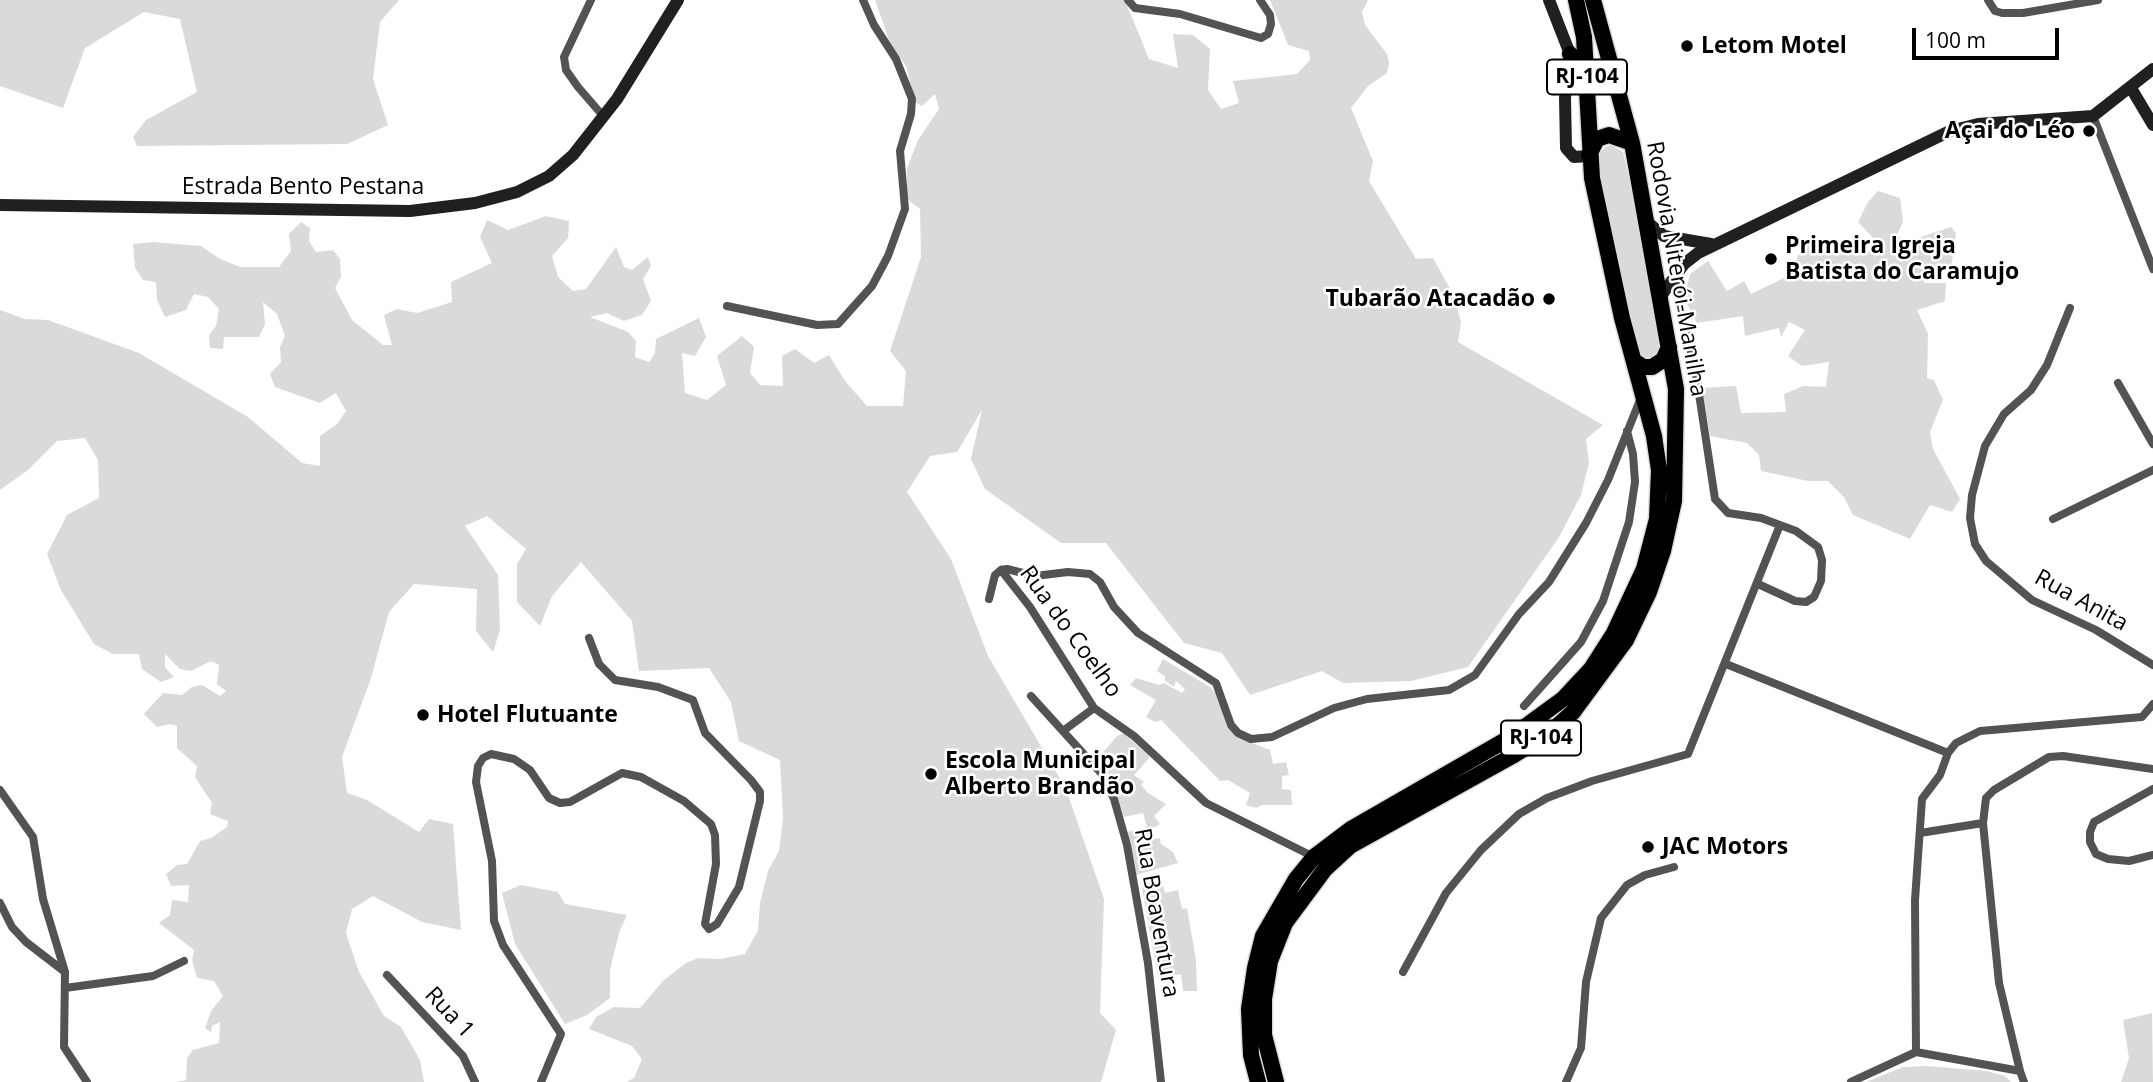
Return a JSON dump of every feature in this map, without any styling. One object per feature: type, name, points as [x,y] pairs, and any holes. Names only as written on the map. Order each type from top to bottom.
[{"type":"highway","name":"RJ-104","points":[[1258,1082],[1251,1055],[1249,1009],[1255,968],[1263,936],[1277,908],[1314,857],[1351,829],[1511,737],[1563,699],[1591,669],[1632,600],[1644,569],[1657,519],[1659,470],[1643,393],[1622,318],[1589,156],[1584,37],[1576,0]]},
{"type":"highway","name":"Rodovia Niterói-Manilha","points":[[1276,1082],[1264,1035],[1265,979],[1284,923],[1325,869],[1350,846],[1547,735],[1573,712],[1626,640],[1649,592],[1674,501],[1678,404],[1632,143],[1593,0]]},
{"type":"highway","points":[[1570,54],[1587,83]]},
{"type":"highway","points":[[1589,156],[1597,139],[1609,135],[1632,143]]},
{"type":"highway","points":[[1634,360],[1643,367],[1652,367],[1663,360],[1669,347]]},
{"type":"street","points":[[591,0],[564,57],[566,69],[578,87],[604,117]]},
{"type":"street","name":"Estrada Bento Pestana","points":[[0,205],[410,211],[475,203],[517,192],[550,176],[573,155],[604,117],[678,0]]},
{"type":"street","points":[[727,306],[817,325],[838,324],[872,286],[888,256],[905,209],[900,151],[911,114],[912,99],[896,59],[874,24],[863,0]]},
{"type":"street","points":[[1128,0],[1135,8],[1206,21],[1261,38],[1268,34],[1271,24],[1270,15],[1260,0]]},
{"type":"street","points":[[1549,0],[1570,54],[1565,98],[1566,148],[1574,157],[1589,156]]},
{"type":"street","points":[[1988,0],[1995,10],[2002,13],[2023,13],[2098,0]]},
{"type":"street","points":[[1661,296],[1674,275],[1698,253],[1950,131],[1978,124],[2093,116],[2153,69]]},
{"type":"street","points":[[2131,88],[2153,125]]},
{"type":"street","points":[[2093,116],[2153,269]]},
{"type":"street","points":[[1647,222],[1664,236],[1679,241],[1719,244]]},
{"type":"street","points":[[1674,275],[1700,394],[1715,499],[1728,513],[1796,531],[1818,547],[1822,559],[1821,581],[1814,597],[1806,602],[1795,601],[1758,584]]},
{"type":"street","name":"Rua Anita","points":[[2070,308],[2047,365],[2031,390],[2004,414],[1985,446],[1972,495],[1970,518],[1975,544],[1986,561],[2032,600],[2096,630],[2153,665]]},
{"type":"street","points":[[2118,383],[2153,444]]},
{"type":"street","points":[[989,599],[991,586],[1001,570],[1050,577],[1068,572],[1090,574],[1100,582],[1114,607],[1138,633],[1216,683],[1231,724],[1238,733],[1262,739],[1334,708],[1367,699],[1449,690],[1475,675],[1519,614],[1549,582],[1608,480],[1643,393]]},
{"type":"street","points":[[1524,706],[1581,642],[1603,601],[1629,522],[1635,482],[1628,431]]},
{"type":"street","points":[[2053,519],[2153,470]]},
{"type":"street","points":[[1403,972],[1446,892],[1481,850],[1518,814],[1547,798],[1592,781],[1688,754],[1780,525]]},
{"type":"street","name":"Rua do Coelho","points":[[1001,570],[1037,617],[1094,708],[1134,736],[1206,803],[1314,857]]},
{"type":"street","points":[[541,1082],[561,1034],[503,945],[494,921],[492,861],[476,782],[478,766],[483,758],[491,754],[514,759],[530,770],[549,798],[560,803],[570,802],[622,773],[641,777],[684,801],[711,824],[715,835],[716,864],[705,924],[709,929],[717,924],[739,887],[760,801],[760,792],[751,780],[705,733],[693,700],[658,687],[615,680],[599,664],[589,638]]},
{"type":"street","points":[[1726,664],[1948,753]]},
{"type":"street","name":"Rua Boaventura","points":[[1031,696],[1101,773],[1114,799],[1121,821],[1148,963],[1161,1082]]},
{"type":"street","points":[[1916,1052],[1915,900],[1922,799],[1940,775],[1948,753],[1967,735],[1999,727],[2142,717],[2153,704]]},
{"type":"street","points":[[1063,731],[1094,708]]},
{"type":"street","points":[[2024,1082],[1999,983],[1983,823],[1986,798],[1994,790],[2049,757],[2063,756],[2153,769]]},
{"type":"street","points":[[2153,789],[2094,822],[2090,842],[2096,854],[2118,862],[2153,855]]},
{"type":"street","points":[[0,790],[33,837],[43,899],[65,972],[64,1046],[87,1082]]},
{"type":"street","points":[[1920,833],[1983,823]]},
{"type":"street","points":[[1566,1082],[1581,1048],[1586,982],[1592,944],[1601,918],[1627,885],[1646,875],[1674,867]]},
{"type":"street","points":[[0,903],[12,927],[26,942],[65,972]]},
{"type":"street","points":[[65,988],[142,979],[184,961]]},
{"type":"street","name":"Rua 1","points":[[387,975],[463,1056],[475,1082]]},
{"type":"street","points":[[1851,1082],[1916,1052],[2020,1071]]},
{"type":"shaded area","points":[[0,0],[399,0],[380,22],[373,79],[388,125],[347,144],[137,146],[133,137],[146,120],[197,92],[180,19],[144,12],[85,48],[63,108],[0,86]]},
{"type":"shaded area","points":[[875,0],[1125,0],[1149,59],[1178,68],[1173,34],[1193,35],[1210,49],[1208,90],[1221,109],[1239,103],[1233,81],[1297,74],[1310,60],[1309,51],[1288,45],[1270,0],[1368,0],[1362,12],[1365,25],[1387,54],[1389,63],[1387,73],[1368,86],[1351,108],[1373,161],[1369,181],[1416,259],[1433,258],[1454,296],[1461,322],[1458,342],[1603,425],[1586,439],[1589,463],[1581,495],[1559,537],[1468,667],[1411,681],[1343,683],[1322,671],[1250,695],[1222,653],[1184,643],[1106,543],[1061,543],[985,489],[971,459],[982,410],[957,452],[930,456],[907,492],[951,559],[988,656],[1066,789],[1104,899],[1100,1013],[1116,1030],[1101,1082],[626,1082],[634,1078],[642,1059],[632,1046],[589,1029],[596,1017],[614,1007],[640,1008],[664,980],[686,963],[698,958],[720,959],[745,954],[758,930],[760,903],[768,871],[779,851],[783,818],[780,760],[739,741],[731,702],[709,668],[639,671],[632,621],[581,562],[552,596],[540,626],[517,602],[517,564],[526,549],[487,516],[465,526],[498,575],[500,630],[493,652],[476,631],[477,589],[414,584],[389,612],[371,678],[342,757],[347,793],[367,800],[419,832],[429,819],[453,824],[461,930],[422,922],[373,896],[352,909],[346,933],[359,972],[384,1016],[401,1027],[420,1060],[424,1082],[177,1082],[186,1080],[187,1058],[193,1050],[219,1043],[220,1022],[212,1026],[211,1032],[205,1028],[211,1011],[223,996],[214,981],[197,978],[192,960],[194,950],[159,923],[170,915],[172,900],[188,902],[189,885],[171,886],[166,874],[177,865],[187,864],[200,841],[211,838],[227,827],[228,821],[210,814],[212,803],[195,777],[197,766],[177,748],[177,726],[170,724],[157,727],[144,714],[163,693],[182,695],[192,687],[202,685],[220,696],[226,691],[217,684],[219,665],[211,661],[191,671],[180,669],[165,654],[165,667],[174,677],[161,682],[142,669],[139,654],[113,654],[94,644],[61,590],[47,554],[67,515],[99,498],[98,460],[85,438],[57,441],[28,470],[0,490],[0,310],[25,319],[48,320],[139,353],[248,417],[302,463],[320,466],[320,436],[337,424],[346,411],[336,393],[320,403],[275,387],[270,374],[281,362],[280,347],[285,336],[277,314],[263,302],[265,324],[259,337],[224,337],[223,349],[210,348],[209,335],[216,326],[219,309],[208,297],[194,294],[186,310],[165,317],[157,300],[156,282],[143,280],[135,268],[133,244],[153,242],[201,246],[220,259],[240,267],[279,267],[291,251],[289,234],[301,222],[310,228],[309,241],[316,252],[333,250],[340,259],[341,277],[335,288],[352,320],[383,345],[392,345],[384,315],[397,309],[417,313],[452,302],[451,282],[492,263],[480,237],[487,220],[508,230],[546,216],[569,221],[568,238],[552,256],[558,277],[573,291],[586,289],[616,247],[624,267],[632,270],[648,257],[651,266],[643,279],[651,301],[642,315],[624,321],[607,313],[590,317],[628,332],[636,341],[635,357],[649,362],[655,353],[656,339],[699,318],[706,337],[695,356],[682,353],[685,393],[707,400],[726,385],[717,356],[742,336],[754,347],[750,373],[760,385],[783,386],[782,356],[795,349],[814,363],[829,355],[845,381],[867,406],[903,406],[906,371],[890,351],[921,257],[920,209],[907,199],[907,168],[918,140],[939,109],[935,94],[922,106],[915,102],[906,66],[890,43]]},
{"type":"shaded area","points":[[1607,146],[1613,146],[1623,152],[1647,258],[1661,340],[1660,355],[1648,360],[1641,354],[1635,335],[1599,180],[1597,163],[1601,151]]},
{"type":"shaded area","points":[[1878,191],[1900,198],[1903,222],[1897,235],[1905,242],[1951,227],[1956,233],[1951,269],[1926,272],[1924,283],[1946,283],[1945,301],[1917,310],[1928,334],[1927,378],[1934,380],[1943,400],[1930,432],[1933,449],[1960,499],[1952,512],[1930,505],[1910,539],[1853,515],[1844,497],[1828,481],[1808,481],[1761,471],[1759,455],[1747,443],[1710,436],[1702,388],[1736,386],[1741,413],[1786,412],[1784,394],[1803,386],[1826,387],[1829,362],[1802,366],[1788,356],[1805,330],[1789,322],[1781,337],[1779,328],[1745,336],[1743,316],[1697,323],[1684,298],[1690,274],[1708,261],[1727,291],[1744,281],[1751,294],[1790,275],[1787,268],[1797,263],[1797,256],[1814,241],[1821,252],[1832,242],[1841,255],[1851,249],[1863,256],[1879,244],[1858,222],[1868,202]]},
{"type":"shaded area","points":[[1163,659],[1210,687],[1218,696],[1227,726],[1237,737],[1270,750],[1273,764],[1286,762],[1289,775],[1282,776],[1282,789],[1291,790],[1292,805],[1262,805],[1256,808],[1246,805],[1250,793],[1228,780],[1220,781],[1161,720],[1155,722],[1146,717],[1156,700],[1130,685],[1136,678],[1159,685],[1164,683],[1182,693],[1185,689],[1176,681],[1174,687],[1157,671]]},
{"type":"shaded area","points":[[1124,733],[1150,757],[1134,775],[1144,782],[1141,785],[1148,793],[1166,804],[1154,816],[1160,824],[1146,832],[1148,840],[1160,838],[1161,844],[1173,852],[1178,863],[1136,875],[1127,832],[1147,827],[1143,813],[1124,817],[1108,777],[1096,761],[1117,736]]},
{"type":"shaded area","points":[[1162,883],[1165,893],[1178,890],[1182,909],[1187,908],[1196,960],[1197,991],[1183,991],[1181,974],[1158,978],[1142,887]]},
{"type":"shaded area","points":[[521,885],[558,892],[565,904],[627,915],[619,933],[610,970],[610,998],[587,1015],[565,1024],[515,944],[502,893]]},
{"type":"shaded area","points":[[2152,1013],[2153,1082],[2121,1082],[2129,1058],[2123,1020]]},
{"type":"shaded area","points":[[1927,1066],[1987,1071],[2005,1076],[2011,1082],[1866,1082],[1903,1067]]},
{"type":"place","name":"Letom Motel","points":[[1687,46]]},
{"type":"place","name":"Açai do Léo","points":[[2089,131]]},
{"type":"place","name":"Primeira Igreja Batista do Caramujo","points":[[1771,259]]},
{"type":"place","name":"Tubarão Atacadão","points":[[1549,299]]},
{"type":"place","name":"Hotel Flutuante","points":[[423,715]]},
{"type":"place","name":"Escola Municipal Alberto Brandão","points":[[931,774]]},
{"type":"place","name":"JAC Motors","points":[[1648,847]]}]
